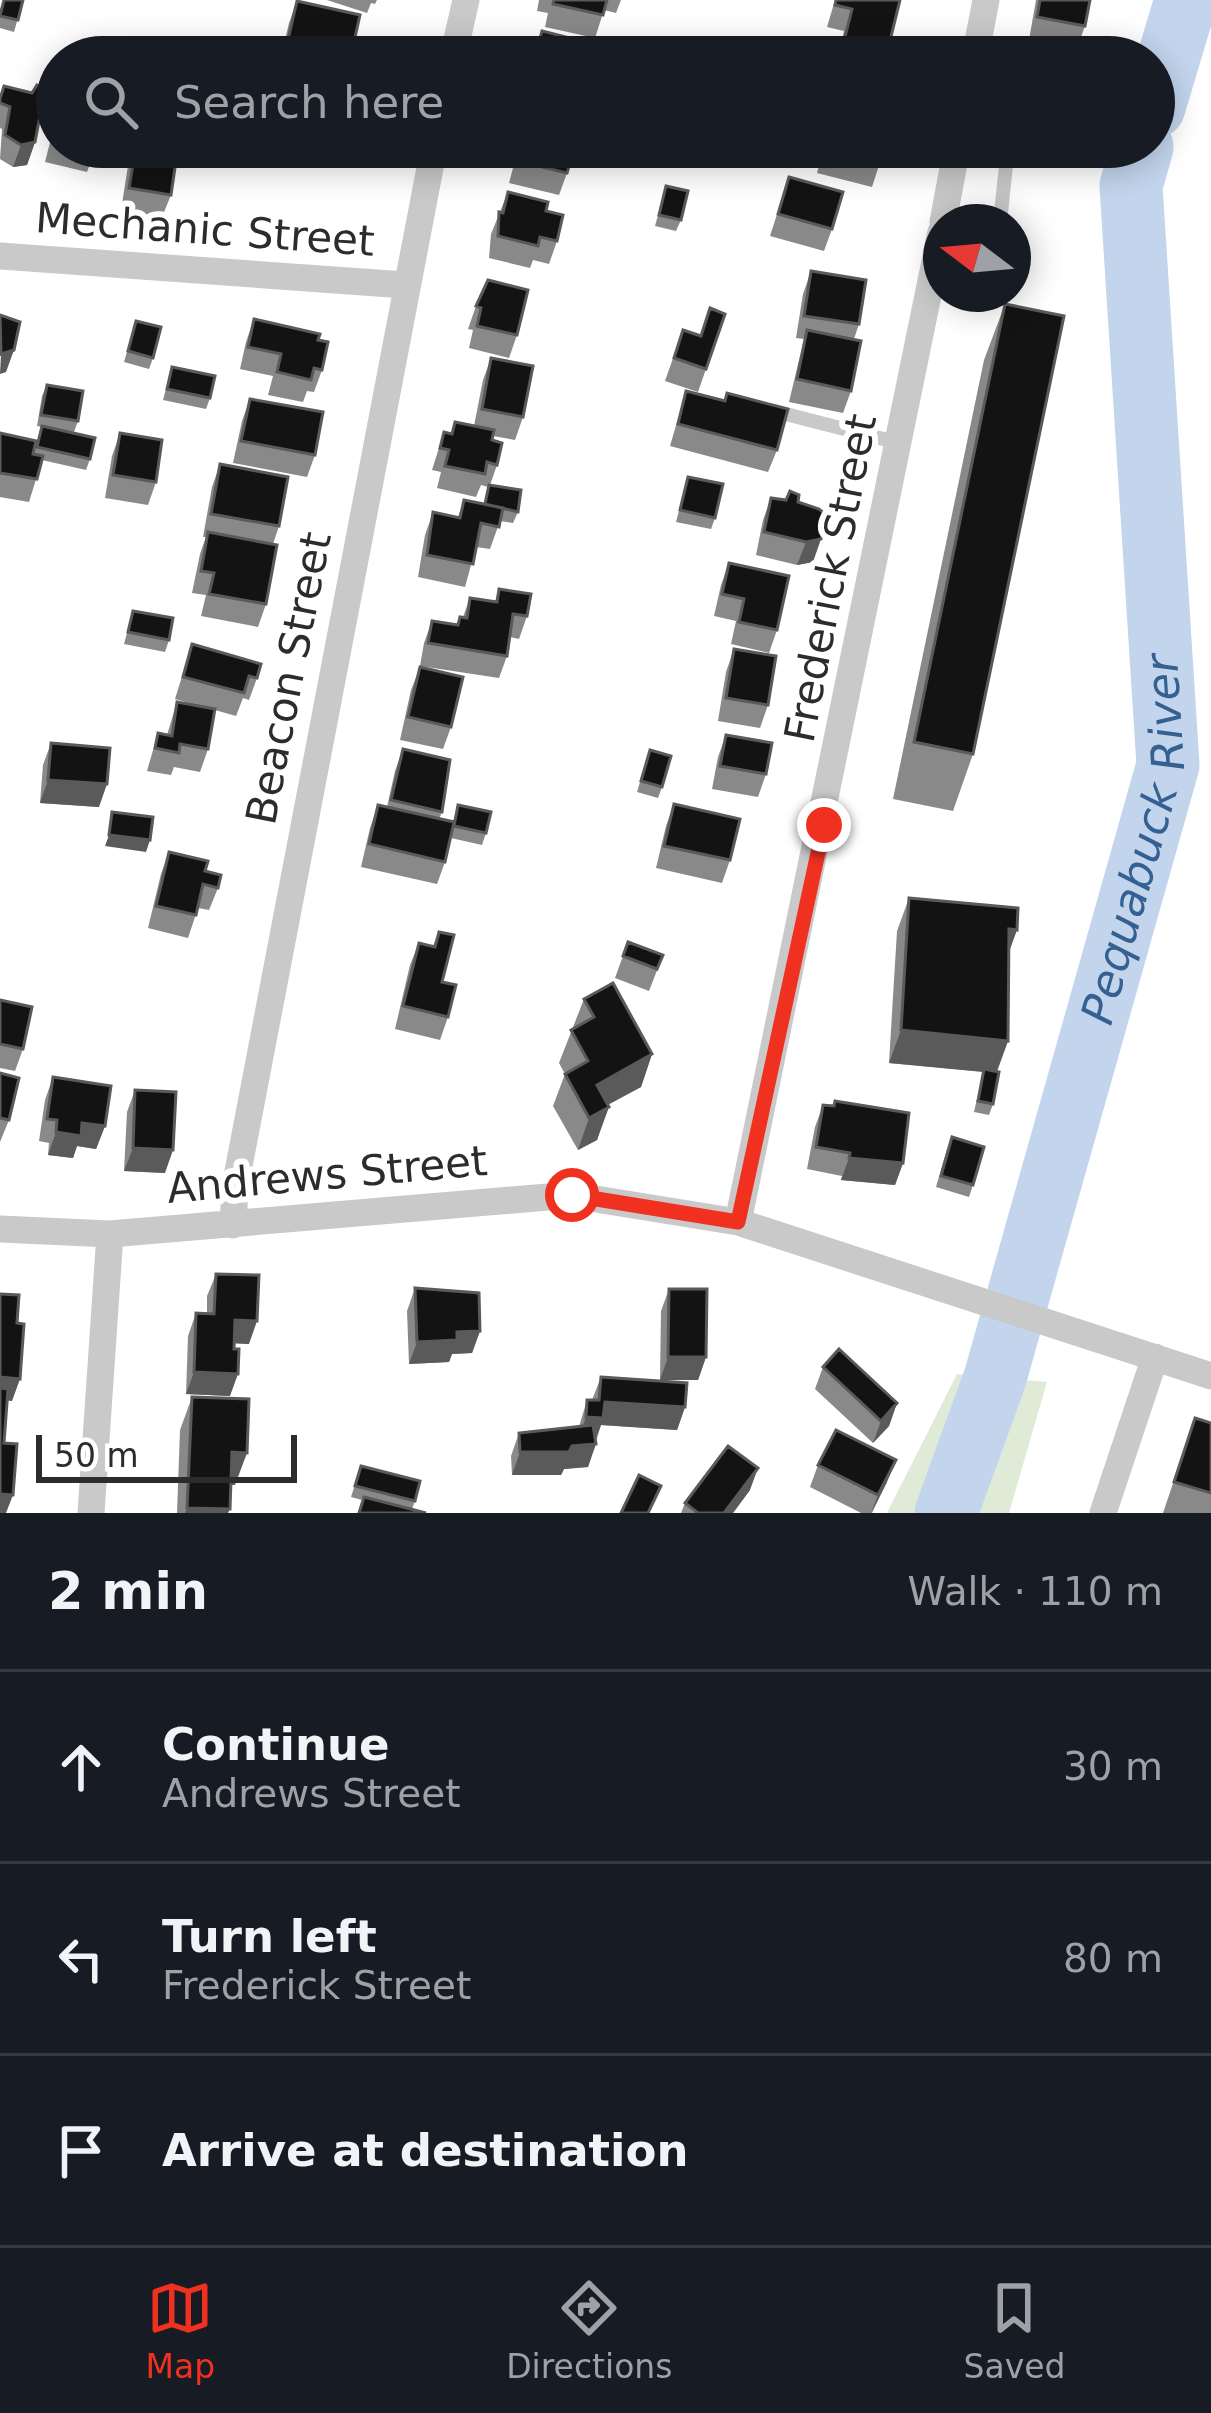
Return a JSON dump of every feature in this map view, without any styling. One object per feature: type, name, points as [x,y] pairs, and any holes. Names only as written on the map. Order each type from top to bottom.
[{"type":"street","points":[[458,36],[466,0]]},
{"type":"street","points":[[979,36],[986,0]]},
{"type":"street","name":"Beacon Street","points":[[232,1225],[235,1187],[430,168]]},
{"type":"street","points":[[949,204],[954,168]]},
{"type":"street","name":"Mechanic Street","points":[[0,256],[405,286]]},
{"type":"street","name":"Frederick Street","points":[[738,1222],[925,312]]},
{"type":"street","name":"Andrews Street","points":[[0,1229],[110,1234],[572,1195],[738,1222],[1211,1376]]},
{"type":"street","points":[[92,1513],[110,1234]]},
{"type":"street","points":[[1102,1513],[1155,1357]]},
{"type":"lane","points":[[1002,204],[1006,168]]},
{"type":"lane","points":[[760,408],[899,443]]},
{"type":"green space","points":[[957,1374],[1047,1382],[1009,1513],[887,1513]]},
{"type":"building","points":[[4,0],[23,0],[18,20],[0,16]]},
{"type":"building","points":[[554,0],[607,0],[603,15],[553,4]]},
{"type":"building","points":[[836,0],[900,0],[891,36],[845,36],[852,9],[835,5]]},
{"type":"building","points":[[1040,0],[1090,0],[1085,26],[1037,17]]},
{"type":"building","points":[[297,1],[360,15],[355,36],[289,36]]},
{"type":"building","points":[[4,86],[32,93],[36,87],[35,142],[21,145],[5,135],[10,107],[0,99]]},
{"type":"building","points":[[132,168],[175,168],[171,195],[129,188]]},
{"type":"building","points":[[789,177],[843,192],[832,229],[778,214]]},
{"type":"building","points":[[666,186],[688,191],[681,220],[659,215]]},
{"type":"building","points":[[508,192],[548,202],[546,211],[563,215],[557,241],[540,237],[538,246],[498,236],[499,212],[503,213]]},
{"type":"building","points":[[811,271],[866,280],[859,324],[804,316]]},
{"type":"building","points":[[488,280],[528,290],[517,335],[477,326],[481,308],[476,306]]},
{"type":"building","points":[[710,308],[725,314],[706,369],[674,358],[683,330],[701,336]]},
{"type":"building","points":[[1031,309],[1064,316],[973,754],[914,742],[1003,312]]},
{"type":"building","points":[[0,315],[20,322],[14,350],[1,354]]},
{"type":"building","points":[[254,319],[320,334],[318,340],[328,342],[322,370],[314,368],[311,380],[277,372],[281,354],[248,347]]},
{"type":"building","points":[[136,321],[161,327],[153,358],[128,351]]},
{"type":"building","points":[[807,330],[861,341],[851,391],[797,379]]},
{"type":"building","points":[[491,358],[533,366],[523,417],[482,409]]},
{"type":"building","points":[[172,367],[215,376],[210,398],[167,389]]},
{"type":"building","points":[[47,385],[83,391],[78,421],[41,415]]},
{"type":"building","points":[[686,391],[725,401],[727,393],[788,409],[777,450],[678,424]]},
{"type":"building","points":[[250,399],[323,412],[315,455],[241,441]]},
{"type":"building","points":[[455,422],[494,430],[492,440],[502,443],[497,465],[487,462],[485,474],[445,466],[449,450],[440,448],[444,432],[452,434]]},
{"type":"building","points":[[42,426],[95,438],[90,459],[37,447]]},
{"type":"building","points":[[0,433],[36,441],[33,454],[43,456],[37,479],[0,473]]},
{"type":"building","points":[[120,433],[162,440],[156,482],[113,475]]},
{"type":"building","points":[[220,464],[288,477],[279,526],[211,514]]},
{"type":"building","points":[[688,477],[723,484],[715,518],[680,510]]},
{"type":"building","points":[[489,485],[521,490],[518,512],[485,504]]},
{"type":"building","points":[[790,491],[799,495],[798,502],[829,517],[821,539],[806,542],[764,532],[771,498],[786,500]]},
{"type":"building","points":[[464,500],[503,508],[499,527],[481,523],[473,564],[427,555],[433,512],[460,518]]},
{"type":"building","points":[[208,532],[277,545],[266,604],[209,594],[214,573],[201,571]]},
{"type":"building","points":[[729,563],[789,576],[777,630],[739,622],[744,599],[722,594]]},
{"type":"building","points":[[499,589],[531,594],[527,616],[513,614],[507,656],[428,643],[432,621],[458,625],[460,617],[467,618],[470,598],[497,602]]},
{"type":"building","points":[[133,611],[173,618],[169,640],[128,632]]},
{"type":"building","points":[[192,644],[261,664],[257,678],[249,676],[244,693],[183,677]]},
{"type":"building","points":[[734,649],[776,656],[768,705],[726,698]]},
{"type":"building","points":[[420,667],[463,677],[451,727],[408,717]]},
{"type":"building","points":[[177,702],[215,709],[208,749],[180,744],[179,753],[155,748],[158,733],[172,736]]},
{"type":"building","points":[[726,735],[772,743],[766,774],[720,766]]},
{"type":"building","points":[[51,743],[110,748],[107,784],[48,780]]},
{"type":"building","points":[[403,749],[450,760],[442,812],[391,800]]},
{"type":"building","points":[[650,750],[671,756],[662,787],[641,781]]},
{"type":"building","points":[[674,804],[740,819],[730,860],[664,846]]},
{"type":"building","points":[[378,805],[454,822],[445,862],[369,844]]},
{"type":"building","points":[[458,805],[491,812],[486,833],[454,826]]},
{"type":"building","points":[[112,812],[153,817],[150,840],[109,835]]},
{"type":"building","points":[[169,852],[208,861],[205,871],[221,875],[218,888],[203,884],[196,915],[156,906]]},
{"type":"building","points":[[909,898],[1018,908],[1017,930],[1009,929],[1008,1041],[901,1030]]},
{"type":"building","points":[[439,932],[454,935],[442,982],[456,985],[448,1017],[403,1006],[419,943],[435,947]]},
{"type":"building","points":[[628,942],[663,955],[657,969],[623,956]]},
{"type":"building","points":[[613,983],[652,1054],[597,1085],[609,1107],[589,1118],[565,1074],[588,1061],[571,1030],[594,1017],[584,999]]},
{"type":"building","points":[[0,1000],[32,1007],[23,1049],[0,1044]]},
{"type":"building","points":[[984,1069],[999,1072],[993,1104],[978,1101]]},
{"type":"building","points":[[0,1073],[19,1078],[9,1120],[0,1118]]},
{"type":"building","points":[[53,1077],[111,1086],[105,1126],[82,1123],[81,1136],[56,1132],[57,1120],[47,1119]]},
{"type":"building","points":[[135,1090],[176,1092],[173,1150],[133,1148]]},
{"type":"building","points":[[835,1101],[909,1113],[903,1163],[849,1158],[850,1153],[816,1147],[823,1105],[834,1106]]},
{"type":"building","points":[[952,1137],[984,1147],[973,1185],[941,1176]]},
{"type":"building","points":[[216,1274],[259,1275],[257,1321],[235,1320],[238,1374],[194,1372],[196,1313],[214,1314]]},
{"type":"building","points":[[415,1288],[479,1293],[480,1331],[457,1332],[457,1340],[417,1342]]},
{"type":"building","points":[[669,1289],[707,1289],[706,1357],[668,1357]]},
{"type":"building","points":[[0,1294],[19,1295],[17,1323],[24,1324],[20,1379],[0,1377]]},
{"type":"building","points":[[839,1349],[897,1403],[881,1421],[823,1367]]},
{"type":"building","points":[[601,1377],[687,1383],[685,1407],[605,1402],[603,1418],[586,1417],[587,1400],[599,1400]]},
{"type":"building","points":[[0,1388],[8,1389],[4,1443],[17,1444],[13,1495],[0,1494]]},
{"type":"building","points":[[192,1397],[249,1399],[247,1453],[232,1452],[230,1509],[187,1508]]},
{"type":"building","points":[[1195,1418],[1211,1423],[1211,1493],[1174,1482]]},
{"type":"building","points":[[593,1425],[596,1444],[572,1446],[569,1452],[520,1452],[519,1433]]},
{"type":"building","points":[[836,1430],[896,1460],[878,1495],[818,1465]]},
{"type":"building","points":[[728,1446],[758,1468],[724,1513],[698,1513],[685,1503]]},
{"type":"building","points":[[361,1466],[420,1481],[415,1501],[355,1486]]},
{"type":"building","points":[[639,1475],[661,1486],[648,1513],[621,1513]]},
{"type":"building","points":[[364,1497],[426,1513],[359,1513]]},
{"type":"waterway","name":"Pequabuck River","points":[[1175,37],[1186,0]]},
{"type":"waterway","name":"Pequabuck River","points":[[946,1513],[995,1378],[1168,765],[1131,186],[1136,168]]},
{"type":"route","points":[[572,1195],[738,1222],[824,825]]}]
